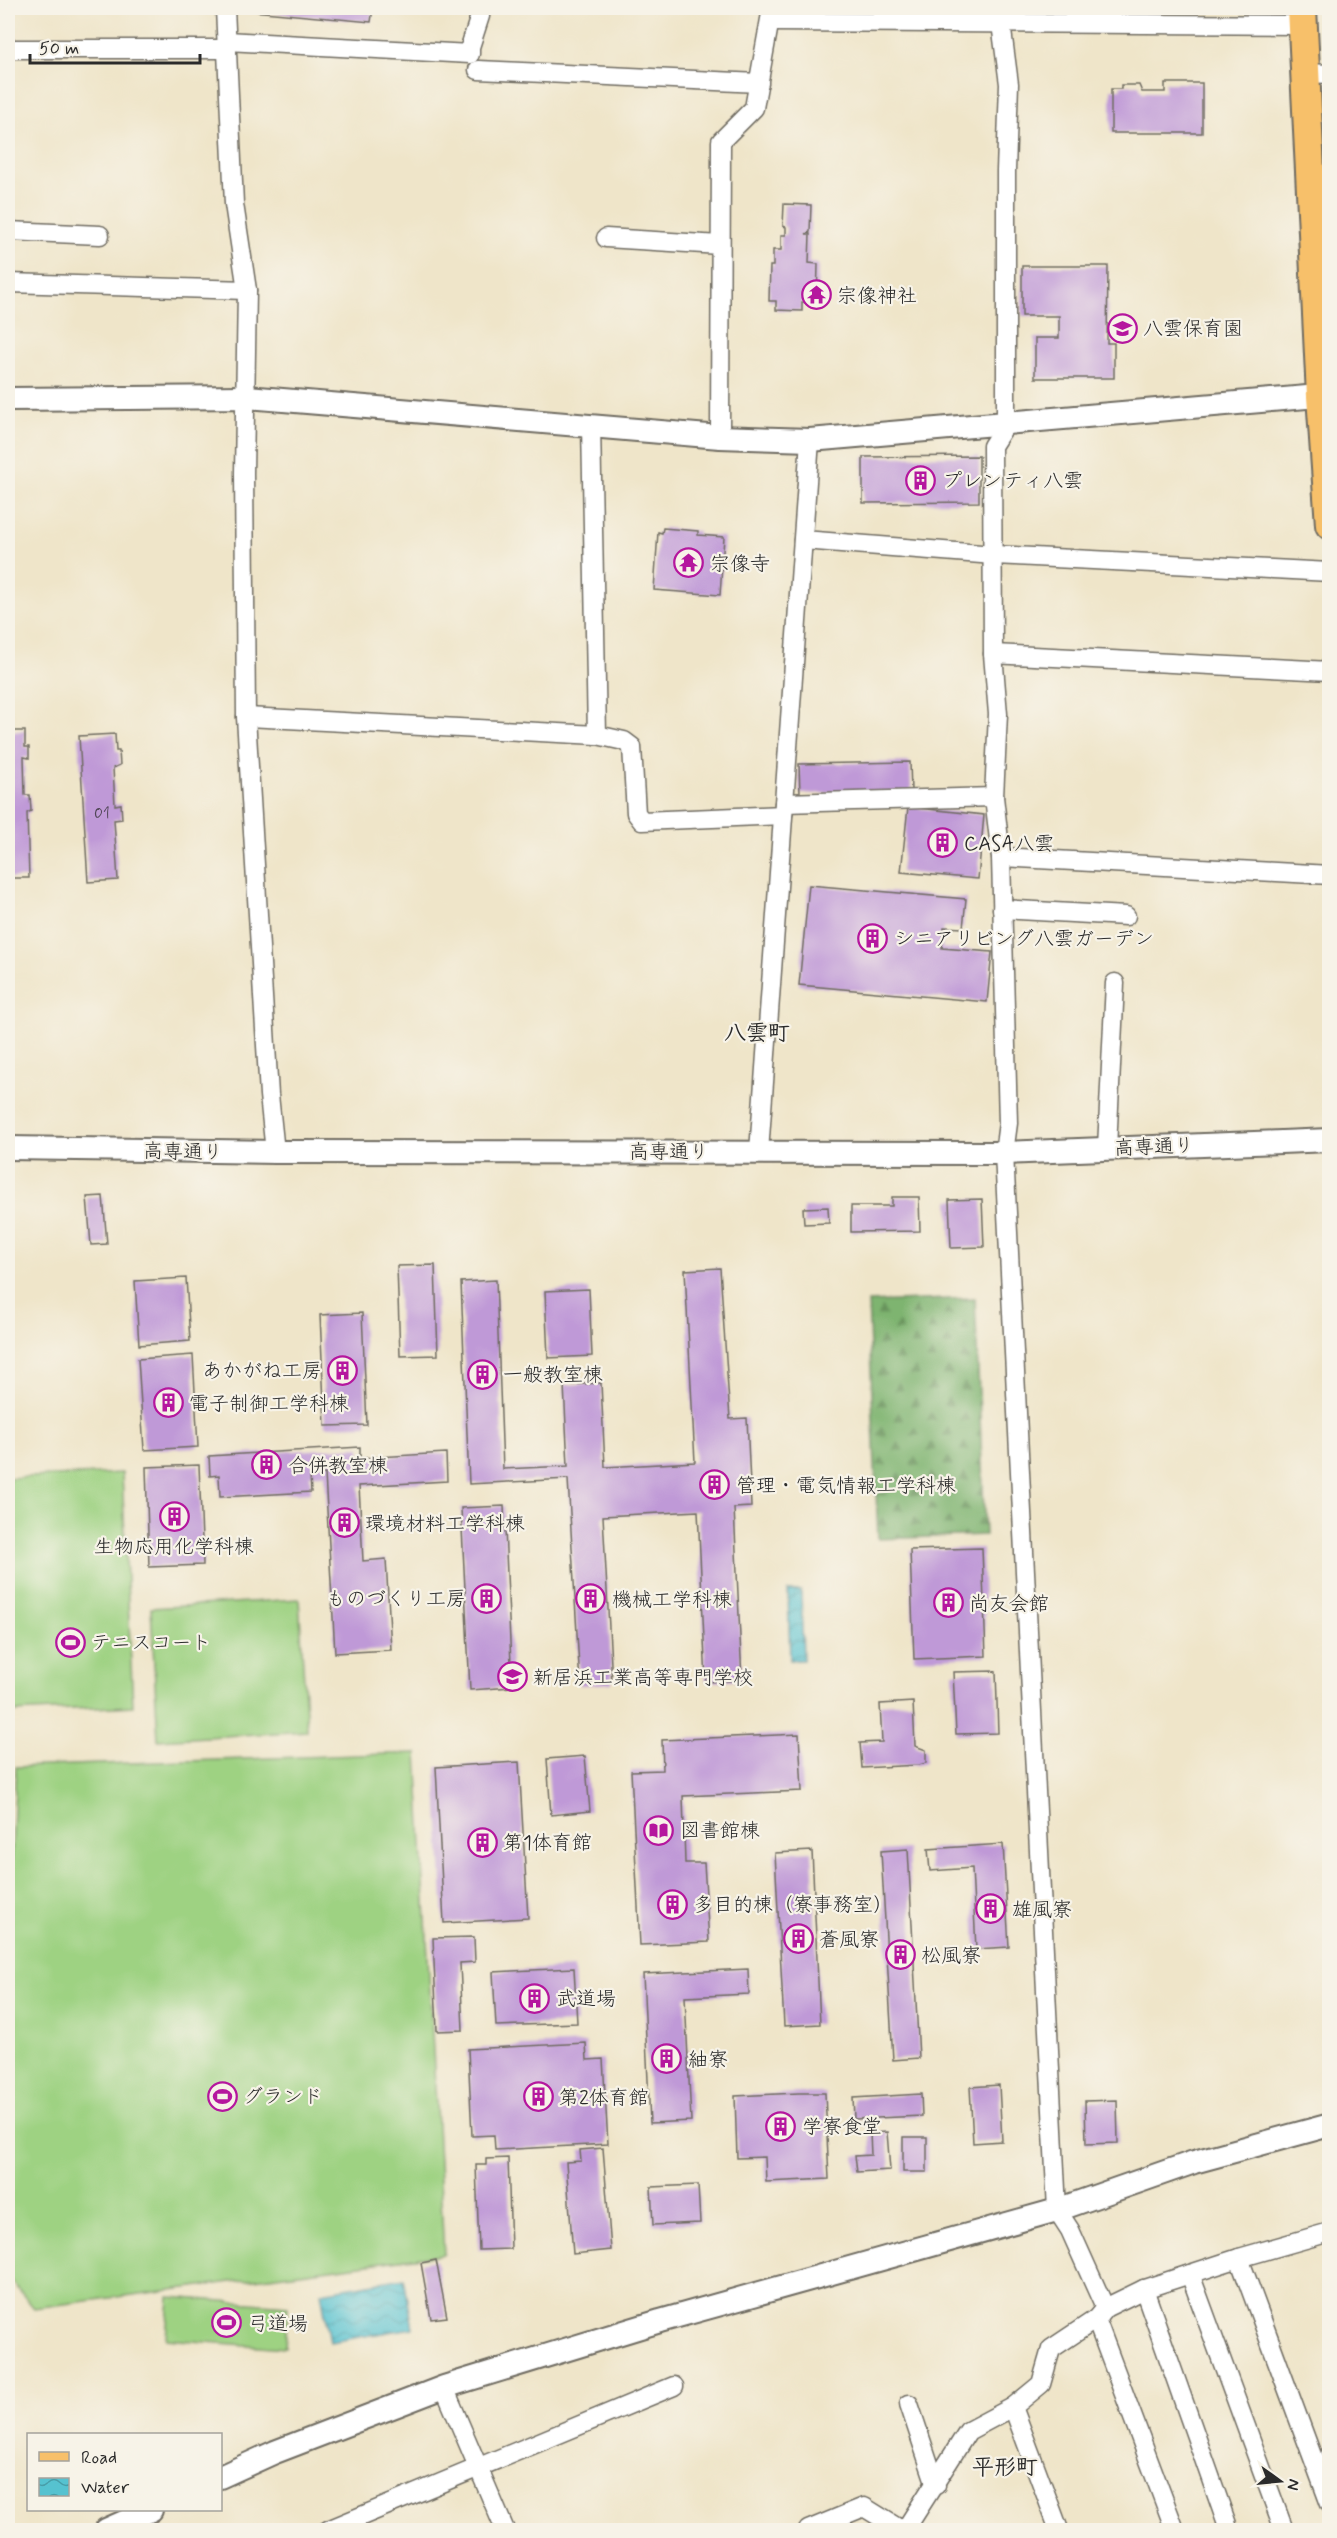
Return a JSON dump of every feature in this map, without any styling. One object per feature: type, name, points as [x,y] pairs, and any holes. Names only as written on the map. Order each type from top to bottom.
[{"type":"main road","points":[[1303,16],[1318,74],[1329,525]]},
{"type":"street","points":[[225,8],[234,204],[247,290],[244,473],[246,717],[269,1095],[275,1152]]},
{"type":"street","points":[[720,437],[721,141],[754,108],[772,15],[1303,16]]},
{"type":"street","points":[[8,49],[227,45],[470,54],[480,16]]},
{"type":"street","points":[[1000,16],[1009,84],[1006,171],[1006,424],[992,446],[993,654],[998,714],[994,797],[1001,856],[1008,1123],[1004,1153],[1057,2210],[1070,2230],[1175,2530]]},
{"type":"street","points":[[477,70],[759,82]]},
{"type":"street","points":[[8,231],[100,235]]},
{"type":"street","points":[[606,238],[720,245]]},
{"type":"street","points":[[8,283],[247,290]]},
{"type":"street","points":[[8,399],[247,397],[720,437],[810,440],[1325,396]]},
{"type":"street","points":[[591,425],[597,735]]},
{"type":"street","points":[[759,1152],[810,440]]},
{"type":"street","points":[[803,540],[994,555],[1329,572]]},
{"type":"street","points":[[993,654],[1329,671]]},
{"type":"street","points":[[246,717],[597,735],[624,741],[632,747],[636,813],[642,821],[784,809],[994,797]]},
{"type":"street","points":[[1001,856],[1329,875]]},
{"type":"street","points":[[1002,909],[1126,916]]},
{"type":"street","points":[[1107,1148],[1115,983]]},
{"type":"street","name":"高専通り","points":[[8,1148],[275,1152],[1004,1153],[1329,1140]]},
{"type":"street","points":[[222,2476],[275,2452],[444,2387],[660,2320],[1057,2210],[1194,2162],[1329,2125]]},
{"type":"street","points":[[808,2530],[864,2507],[903,2530],[936,2485],[968,2431],[1013,2407],[1041,2384],[1051,2349],[1100,2313],[1144,2289],[1329,2232]]},
{"type":"street","points":[[1239,2258],[1329,2504]]},
{"type":"street","points":[[1190,2274],[1284,2530]]},
{"type":"street","points":[[1144,2289],[1229,2530]]},
{"type":"street","points":[[328,2530],[674,2386]]},
{"type":"street","points":[[444,2387],[505,2530]]},
{"type":"street","points":[[909,2404],[936,2485]]},
{"type":"street","points":[[1013,2407],[1059,2530]]},
{"type":"street","points":[[112,2529],[149,2511]]},
{"type":"green space","points":[[975,1298],[985,1535],[878,1539],[868,1302]]},
{"type":"green space","name":"テニスコート","points":[[122,1473],[133,1706],[14,1712],[8,1578],[8,1478]]},
{"type":"green space","name":"テニスコート","points":[[299,1599],[307,1731],[158,1740],[151,1608]]},
{"type":"green space","name":"グランド","points":[[417,1753],[444,2254],[34,2308],[8,2277],[8,1939],[16,1767]]},
{"type":"green space","name":"弓道場","points":[[169,2297],[288,2306],[285,2348],[166,2339]]},
{"type":"water","points":[[788,1591],[801,1591],[803,1660],[790,1660]]},
{"type":"water","points":[[404,2278],[413,2328],[330,2342],[321,2292]]},
{"type":"building","points":[[241,8],[373,8],[371,22],[241,10]]},
{"type":"building","points":[[1165,83],[1202,83],[1202,133],[1111,133],[1111,89],[1121,89],[1121,85],[1139,85],[1142,92],[1165,92]]},
{"type":"building","points":[[784,204],[811,205],[810,232],[806,234],[810,234],[809,263],[818,264],[817,302],[802,302],[802,311],[776,310],[776,301],[769,301],[773,250],[781,250],[781,235],[786,235],[786,227],[783,226]]},
{"type":"building","points":[[1022,266],[1108,266],[1107,343],[1114,343],[1114,378],[1035,378],[1035,338],[1059,338],[1059,316],[1022,316]]},
{"type":"building","name":"プレンティ八雲","points":[[979,456],[979,502],[863,503],[863,457]]},
{"type":"building","name":"宗像寺","points":[[663,528],[698,531],[698,535],[724,537],[720,595],[654,590],[658,532],[662,533]]},
{"type":"building","points":[[8,731],[25,731],[25,747],[29,747],[29,758],[24,757],[25,795],[30,795],[31,811],[27,813],[29,878],[8,878]]},
{"type":"building","points":[[115,734],[120,765],[113,768],[115,805],[121,804],[122,819],[114,820],[118,880],[88,882],[79,736]]},
{"type":"building","points":[[910,762],[911,791],[800,794],[799,764]]},
{"type":"building","name":"CASA八雲","points":[[908,807],[984,815],[978,879],[901,872]]},
{"type":"building","name":"シニアリビング八雲ガーデン","points":[[809,885],[966,899],[963,928],[944,927],[942,948],[992,952],[987,1002],[799,985]]},
{"type":"building","points":[[103,1196],[107,1244],[91,1245],[87,1197]]},
{"type":"building","points":[[892,1197],[919,1197],[920,1231],[851,1232],[851,1206],[892,1206]]},
{"type":"building","points":[[982,1199],[984,1247],[951,1248],[949,1200]]},
{"type":"building","points":[[828,1207],[829,1223],[804,1224],[803,1208]]},
{"type":"building","points":[[435,1265],[438,1355],[400,1356],[397,1266]]},
{"type":"building","points":[[720,1268],[730,1419],[747,1418],[751,1507],[734,1508],[742,1680],[706,1682],[698,1511],[603,1516],[612,1683],[580,1685],[568,1479],[469,1484],[461,1282],[496,1280],[503,1469],[568,1466],[564,1385],[601,1383],[605,1467],[695,1462],[685,1270]]},
{"type":"building","points":[[186,1278],[190,1341],[139,1345],[135,1281]]},
{"type":"building","points":[[589,1289],[592,1356],[548,1358],[545,1291]]},
{"type":"building","name":"あかがね工房","points":[[362,1313],[367,1425],[325,1426],[320,1315]]},
{"type":"building","name":"電子制御工学科棟","points":[[193,1355],[198,1447],[144,1450],[138,1359]]},
{"type":"building","name":"環境材料工学科棟","points":[[360,1447],[360,1458],[446,1453],[447,1481],[359,1486],[363,1561],[386,1559],[391,1650],[335,1653],[325,1474],[310,1475],[311,1492],[220,1497],[219,1475],[210,1476],[209,1456]]},
{"type":"building","name":"生物応用化学科棟","points":[[199,1465],[203,1565],[149,1567],[146,1467]]},
{"type":"building","name":"ものづくり工房","points":[[504,1506],[512,1687],[470,1690],[461,1508]]},
{"type":"building","name":"尚友会館","points":[[982,1548],[986,1656],[914,1659],[910,1550]]},
{"type":"building","points":[[996,1671],[998,1733],[956,1734],[953,1672]]},
{"type":"building","points":[[913,1702],[915,1746],[926,1750],[926,1763],[862,1768],[860,1743],[882,1742],[880,1704]]},
{"type":"building","name":"図書館棟","points":[[799,1734],[802,1791],[683,1796],[685,1863],[704,1863],[709,1942],[640,1945],[631,1771],[663,1770],[662,1740]]},
{"type":"building","points":[[585,1756],[590,1811],[551,1815],[547,1759]]},
{"type":"building","name":"第1体育館","points":[[519,1762],[528,1918],[444,1923],[436,1767]]},
{"type":"building","name":"雄風寮","points":[[1003,1844],[1009,1947],[976,1949],[972,1868],[930,1871],[928,1849]]},
{"type":"building","name":"松風寮","points":[[908,1849],[919,2058],[893,2060],[881,1851]]},
{"type":"building","name":"蒼風寮","points":[[812,1851],[820,2024],[784,2026],[775,1853]]},
{"type":"building","points":[[474,1937],[475,1962],[460,1963],[463,2030],[437,2031],[433,1938]]},
{"type":"building","name":"武道場","points":[[574,1968],[577,2023],[496,2026],[493,1972]]},
{"type":"building","name":"紬寮","points":[[748,1969],[749,1994],[685,1997],[691,2121],[650,2123],[643,1974]]},
{"type":"building","name":"第2体育館","points":[[586,2043],[587,2060],[603,2059],[608,2144],[495,2150],[494,2135],[472,2136],[468,2049]]},
{"type":"building","points":[[999,2085],[1002,2141],[973,2143],[970,2087]]},
{"type":"building","name":"学寮食堂","points":[[825,2093],[829,2179],[766,2182],[765,2157],[737,2158],[735,2096]]},
{"type":"building","points":[[921,2094],[922,2116],[854,2119],[853,2098]]},
{"type":"building","points":[[1117,2100],[1118,2143],[1086,2144],[1085,2101]]},
{"type":"building","points":[[887,2132],[890,2170],[857,2172],[855,2156],[871,2155],[870,2133]]},
{"type":"building","points":[[903,2137],[927,2137],[927,2172],[903,2172]]},
{"type":"building","points":[[603,2148],[611,2250],[573,2254],[566,2162],[581,2161],[580,2150]]},
{"type":"building","points":[[508,2158],[511,2249],[479,2250],[476,2165],[486,2165],[486,2159]]},
{"type":"building","points":[[698,2185],[700,2223],[653,2225],[651,2187]]},
{"type":"building","points":[[436,2260],[447,2317],[431,2319],[421,2263]]},
{"type":"place","name":"宗像神社","points":[[816,295]]},
{"type":"place","name":"八雲保育園","points":[[1122,328]]},
{"type":"place","name":"プレンティ八雲","points":[[921,480]]},
{"type":"place","name":"宗像寺","points":[[689,563]]},
{"type":"place","name":"CASA八雲","points":[[943,843]]},
{"type":"place","name":"シニアリビング八雲ガーデン","points":[[873,938]]},
{"type":"place","name":"あかがね工房","points":[[343,1370]]},
{"type":"place","name":"一般教室棟","points":[[482,1374]]},
{"type":"place","name":"電子制御工学科棟","points":[[168,1403]]},
{"type":"place","name":"合併教室棟","points":[[267,1465]]},
{"type":"place","name":"管理・電気情報工学科棟","points":[[715,1485]]},
{"type":"place","name":"生物応用化学科棟","points":[[174,1516]]},
{"type":"place","name":"環境材料工学科棟","points":[[344,1523]]},
{"type":"place","name":"ものづくり工房","points":[[487,1598]]},
{"type":"place","name":"機械工学科棟","points":[[591,1599]]},
{"type":"place","name":"尚友会館","points":[[948,1603]]},
{"type":"place","name":"テニスコート","points":[[70,1642]]},
{"type":"place","name":"新居浜工業高等専門学校","points":[[512,1677]]},
{"type":"place","name":"図書館棟","points":[[659,1830]]},
{"type":"place","name":"第1体育館","points":[[482,1842]]},
{"type":"place","name":"多目的棟（寮事務室）","points":[[672,1904]]},
{"type":"place","name":"雄風寮","points":[[991,1909]]},
{"type":"place","name":"蒼風寮","points":[[798,1939]]},
{"type":"place","name":"松風寮","points":[[900,1955]]},
{"type":"place","name":"武道場","points":[[535,1998]]},
{"type":"place","name":"紬寮","points":[[667,2059]]},
{"type":"place","name":"グランド","points":[[222,2096]]},
{"type":"place","name":"第2体育館","points":[[538,2097]]},
{"type":"place","name":"学寮食堂","points":[[781,2126]]},
{"type":"place","name":"弓道場","points":[[227,2323]]},
{"type":"district","name":"八雲町","points":[[757,1032]]},
{"type":"district","name":"平形町","points":[[1005,2466]]}]
